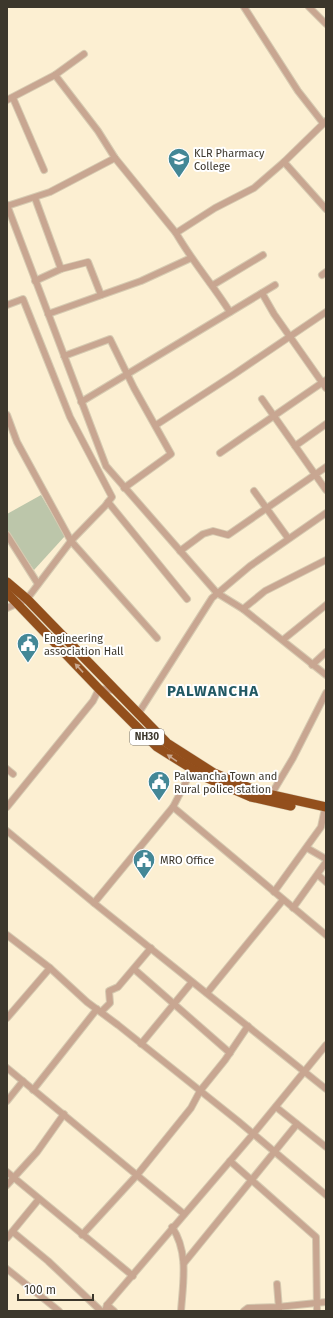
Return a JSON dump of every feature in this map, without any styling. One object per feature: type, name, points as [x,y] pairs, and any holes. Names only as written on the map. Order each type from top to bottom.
[{"type":"highway","name":"NH30","points":[[7,582],[26,599],[113,690],[167,743],[207,769],[271,795],[325,811]]},
{"type":"highway","name":"NH30","points":[[7,593],[99,690],[157,747],[192,770],[251,797],[325,811]]},
{"type":"street","points":[[176,233],[216,208],[254,188],[284,162],[325,122],[298,91],[244,7]]},
{"type":"street","points":[[313,8],[326,24]]},
{"type":"street","points":[[44,170],[10,99],[55,75],[84,54]]},
{"type":"street","points":[[55,75],[98,130],[116,158],[176,233],[191,258],[213,285],[230,312]]},
{"type":"street","points":[[116,158],[35,198],[7,206],[106,466],[217,593],[243,609],[284,639],[312,665],[326,675]]},
{"type":"street","points":[[284,162],[326,209]]},
{"type":"street","points":[[35,198],[61,269]]},
{"type":"street","points":[[213,285],[263,255]]},
{"type":"street","points":[[48,314],[141,281],[191,258]]},
{"type":"street","points":[[35,281],[61,269],[88,262],[101,296]]},
{"type":"street","points":[[81,402],[275,284]]},
{"type":"street","points":[[262,293],[291,337],[324,381],[326,388]]},
{"type":"street","points":[[7,305],[23,299],[70,417],[112,497],[71,541],[26,599],[16,602],[7,608]]},
{"type":"street","points":[[156,424],[291,337],[326,312]]},
{"type":"street","points":[[64,356],[110,339],[134,388],[156,424],[171,454],[124,488]]},
{"type":"street","points":[[220,453],[324,381]]},
{"type":"street","points":[[262,399],[326,490]]},
{"type":"street","points":[[7,415],[24,454],[71,541],[157,638]]},
{"type":"street","points":[[295,446],[326,424]]},
{"type":"street","points":[[180,551],[203,534],[213,531],[228,535],[326,467]]},
{"type":"street","points":[[254,491],[288,538]]},
{"type":"street","points":[[108,502],[188,599]]},
{"type":"street","points":[[138,714],[200,614],[217,593],[288,538],[326,513]]},
{"type":"street","points":[[7,535],[38,584]]},
{"type":"street","points":[[243,609],[265,591],[326,560]]},
{"type":"street","points":[[284,639],[326,605]]},
{"type":"street","points":[[312,665],[326,652]]},
{"type":"street","points":[[7,807],[93,701],[99,690],[113,690]]},
{"type":"street","points":[[271,795],[293,758],[326,693]]},
{"type":"street","points":[[7,769],[13,774]]},
{"type":"street","points":[[94,903],[173,807],[192,770],[207,769]]},
{"type":"street","points":[[173,807],[326,935]]},
{"type":"street","points":[[274,892],[307,848],[321,826],[325,811]]},
{"type":"street","points":[[7,831],[94,903],[326,1089]]},
{"type":"street","points":[[307,848],[326,859]]},
{"type":"street","points":[[293,908],[326,862]]},
{"type":"street","points":[[318,875],[326,882]]},
{"type":"street","points":[[207,993],[283,900]]},
{"type":"street","points":[[7,935],[50,968],[99,1011],[275,1150],[326,1195]]},
{"type":"street","points":[[33,1090],[99,1011],[110,1002],[109,992],[118,987],[151,948]]},
{"type":"street","points":[[7,1018],[50,968]]},
{"type":"street","points":[[134,969],[230,1053]]},
{"type":"street","points":[[141,1044],[173,1003],[192,982]]},
{"type":"street","points":[[82,1234],[137,1176],[191,1108],[200,1091],[230,1053],[248,1026]]},
{"type":"street","points":[[114,1311],[106,1308],[172,1227],[276,1107],[326,1045]]},
{"type":"street","points":[[7,1068],[184,1214]]},
{"type":"street","points":[[7,1101],[23,1082]]},
{"type":"street","points":[[276,1107],[326,1147]]},
{"type":"street","points":[[7,1185],[37,1152],[64,1114]]},
{"type":"street","points":[[184,1263],[297,1124]]},
{"type":"street","points":[[230,1161],[316,1237],[317,1311]]},
{"type":"street","points":[[7,1172],[133,1276]]},
{"type":"street","points":[[7,1238],[39,1199]]},
{"type":"street","points":[[172,1227],[180,1238],[184,1263],[181,1311]]},
{"type":"street","points":[[13,1232],[48,1261],[101,1311]]},
{"type":"street","points":[[7,1269],[59,1311]]},
{"type":"street","points":[[277,1284],[279,1309]]},
{"type":"street","points":[[244,1311],[248,1308],[279,1309],[326,1302]]},
{"type":"green space","points":[[41,495],[65,536],[34,570],[7,531],[7,514]]},
{"type":"place","name":"KLR Pharmacy College","points":[[179,178]]},
{"type":"place","name":"Engineering association Hall","points":[[28,664]]},
{"type":"place","name":"Palwancha Town and Rural police station","points":[[159,802]]},
{"type":"place","name":"MRO Office","points":[[144,880]]},
{"type":"district","name":"PALWANCHA","points":[[213,691]]}]
